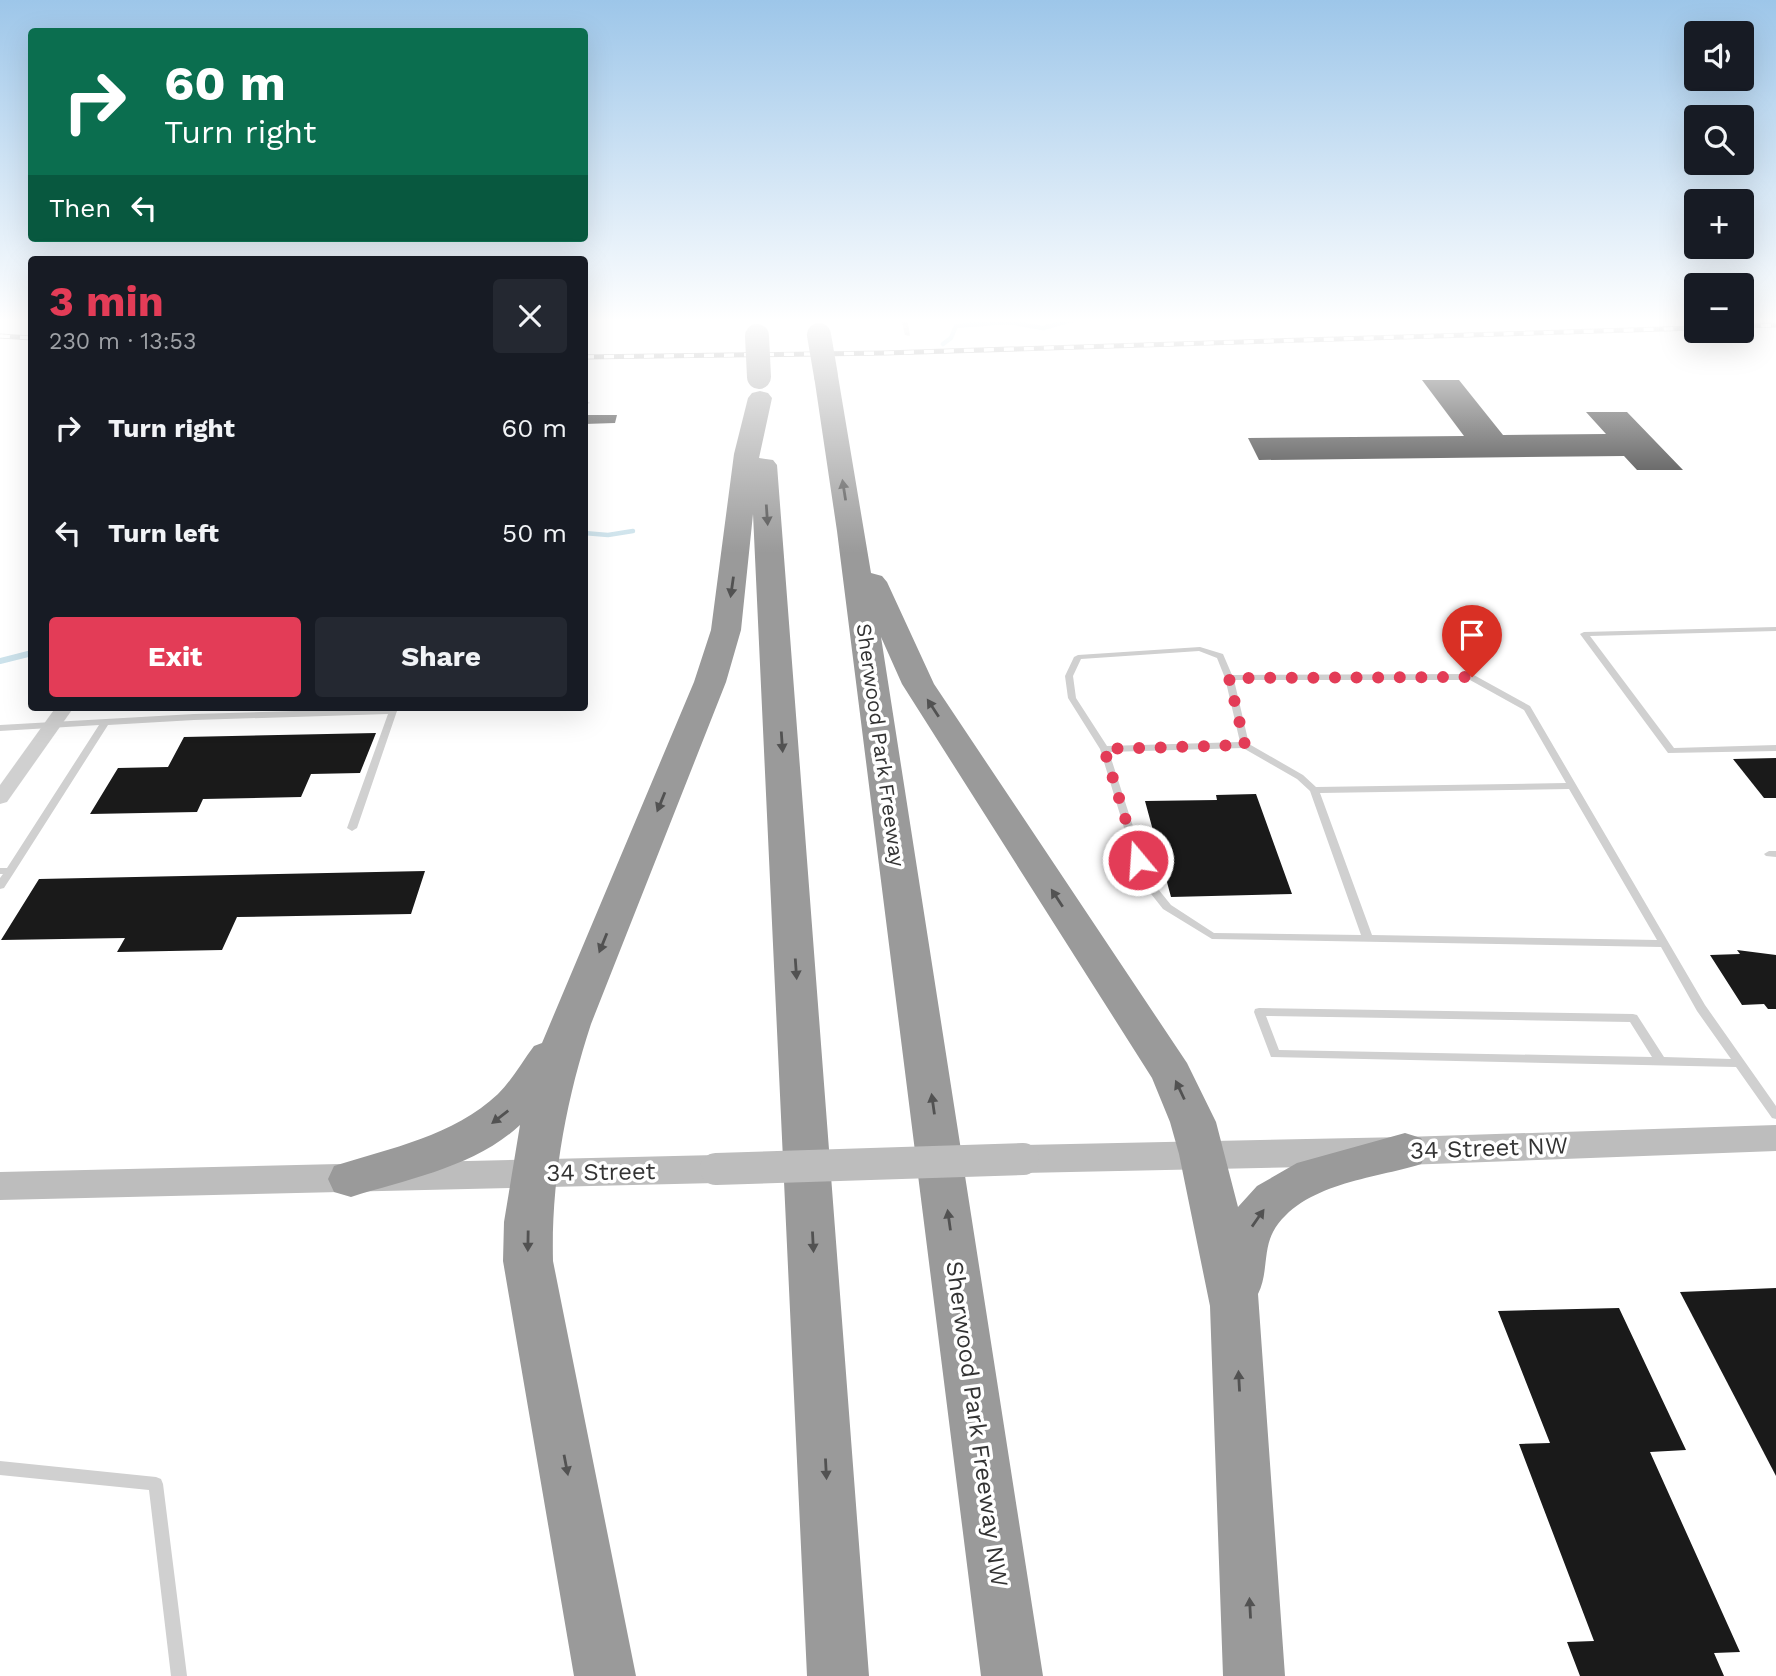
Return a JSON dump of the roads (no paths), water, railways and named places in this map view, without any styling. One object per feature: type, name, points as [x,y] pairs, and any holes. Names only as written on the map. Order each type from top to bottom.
[{"type":"highway","points":[[605,1676],[528,1261],[528,1222],[547,1095],[570,1024],[710,682],[726,630],[747,454],[757,396]]},
{"type":"highway","points":[[760,396],[838,1676]]},
{"type":"highway","name":"Sherwood Park Freeway","points":[[829,396],[851,531],[942,1171]]},
{"type":"highway","points":[[851,531],[893,634],[918,684],[1172,1074],[1193,1122],[1223,1243],[1235,1306],[1254,1676]]},
{"type":"highway","points":[[351,1179],[444,1149],[494,1123],[513,1107],[529,1088],[570,1024]]},
{"type":"highway","points":[[1235,1306],[1247,1237],[1256,1218],[1267,1205],[1301,1181],[1405,1151]]},
{"type":"highway","name":"Sherwood Park Freeway NW","points":[[942,1171],[1012,1676]]},
{"type":"main road","name":"34 Street NW","points":[[1202,1154],[1405,1151],[1776,1138]]},
{"type":"main road","name":"34 Street","points":[[0,1186],[351,1179],[1202,1154]]},
{"type":"street","points":[[0,798],[62,711]]},
{"type":"lane","points":[[1776,629],[1584,634],[1671,751],[1776,748]]},
{"type":"lane","points":[[1245,745],[1229,678],[1220,656],[1200,649],[1078,657],[1069,676],[1072,698],[1104,749],[1145,880],[1167,907],[1212,936],[1664,944]]},
{"type":"lane","points":[[1229,678],[1472,677],[1527,708],[1701,1009],[1776,1115]]},
{"type":"lane","points":[[219,717],[223,711]]},
{"type":"lane","points":[[0,728],[328,711]]},
{"type":"lane","points":[[352,828],[393,711]]},
{"type":"lane","points":[[0,886],[5,871],[105,722]]},
{"type":"lane","points":[[1104,749],[1245,745],[1300,777],[1314,790],[1368,939]]},
{"type":"lane","points":[[1314,790],[1572,786]]},
{"type":"lane","points":[[1661,1062],[1633,1018],[1259,1012],[1275,1054],[1661,1062],[1739,1063]]},
{"type":"lane","points":[[0,1468],[156,1484],[179,1676]]},
{"type":"waterway","points":[[588,533],[608,535],[633,531]]},
{"type":"waterway","points":[[0,661],[28,654]]}]
